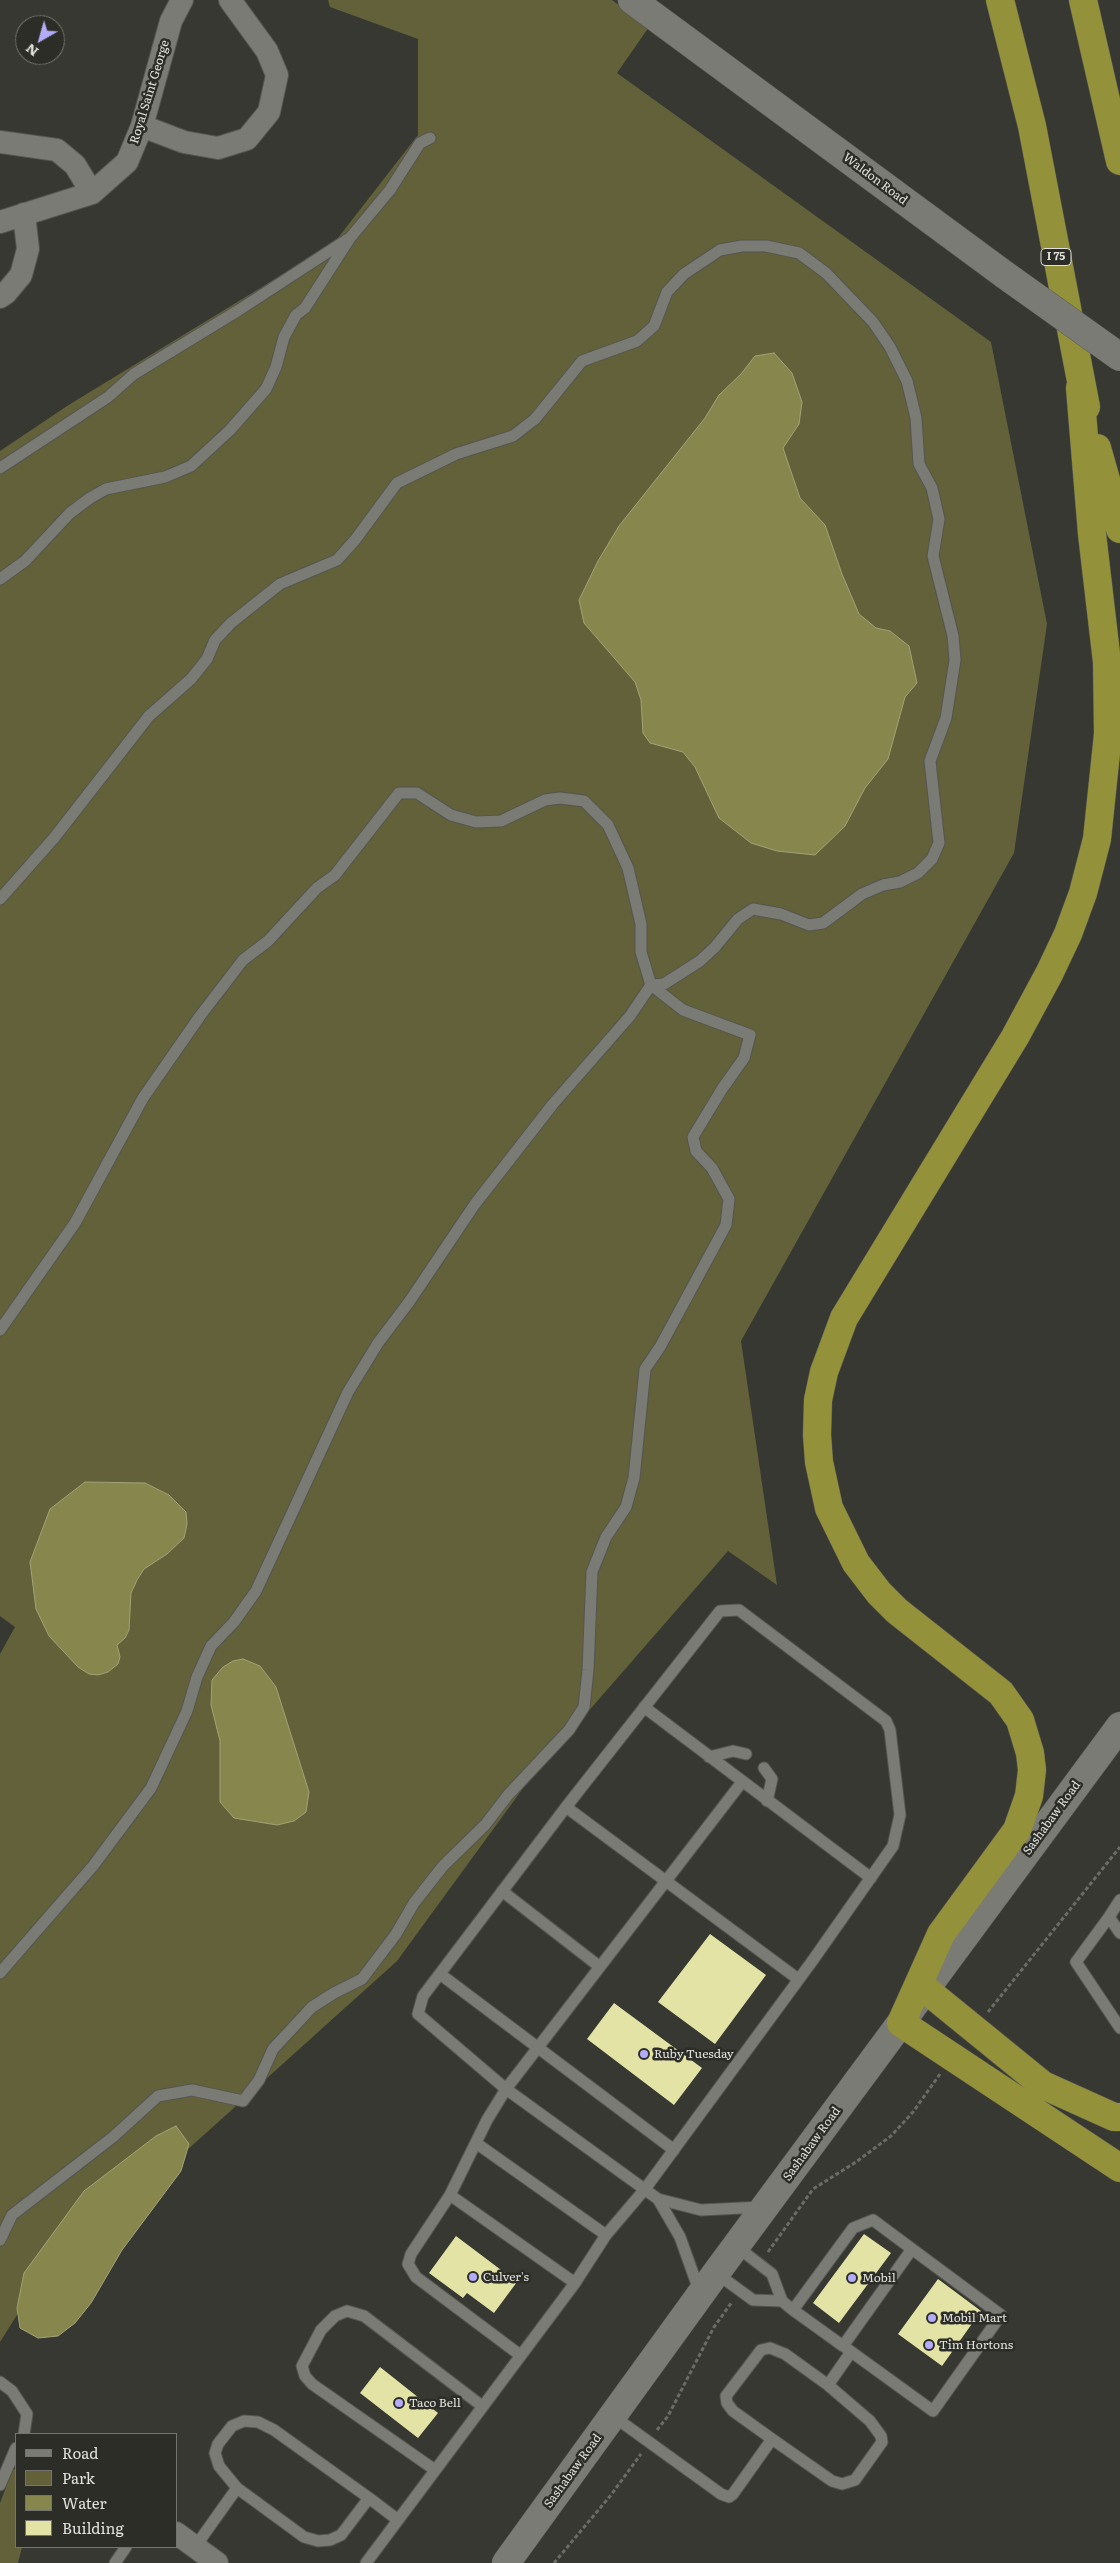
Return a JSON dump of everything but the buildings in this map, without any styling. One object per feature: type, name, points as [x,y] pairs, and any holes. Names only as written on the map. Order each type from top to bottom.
[{"type":"highway","name":"I 75","points":[[1000,0],[1032,126],[1080,388],[1120,529]]},
{"type":"highway","points":[[1083,0],[1120,161]]},
{"type":"highway","points":[[1080,388],[1092,534],[1107,662],[1108,734],[1097,838],[1085,884],[1068,934],[1015,1037],[844,1318],[828,1358],[818,1400],[817,1448],[823,1485],[838,1530],[852,1558],[887,1602],[1001,1693],[1020,1720],[1030,1753],[1032,1770],[1029,1796],[1017,1830],[941,1934],[900,2023],[1120,2168]]},
{"type":"highway","points":[[925,1989],[1043,2085],[1114,2117],[1120,2117]]},
{"type":"main road","name":"Waldon Road","points":[[632,0],[1120,357]]},
{"type":"main road","name":"Sashabaw Road","points":[[506,2563],[925,1989],[1116,1740]]},
{"type":"street","name":"Royal Saint George","points":[[0,222],[92,193],[127,162],[142,126],[171,22],[182,0]]},
{"type":"street","points":[[142,126],[184,142],[218,148],[247,139],[269,112],[277,75],[267,50],[230,0]]},
{"type":"street","points":[[0,142],[57,150],[75,165],[92,193]]},
{"type":"street","points":[[0,297],[22,275],[28,249],[24,214]]},
{"type":"street","points":[[178,2534],[217,2563]]},
{"type":"lane","points":[[0,579],[25,561],[70,513],[90,498],[106,489],[165,477],[191,466],[230,430],[266,389],[276,367],[284,337],[296,315],[306,308],[350,238],[390,190],[420,143],[430,138]]},
{"type":"lane","points":[[0,468],[108,397],[140,369],[239,310],[350,238]]},
{"type":"lane","points":[[0,899],[54,838],[149,716],[191,679],[207,658],[215,640],[231,624],[280,584],[337,560],[356,540],[397,483],[456,454],[513,436],[535,419],[582,361],[636,341],[654,326],[666,292],[696,266],[720,250],[742,246],[766,246],[799,253],[826,272],[872,322],[890,348],[907,382],[916,418],[919,464],[932,488],[939,519],[933,556],[953,636],[956,660],[946,718],[930,761],[939,843],[932,859],[918,873],[900,882],[882,885],[862,894],[823,923],[809,925],[781,914],[753,909],[738,919],[715,948],[700,961],[664,984],[651,985]]},
{"type":"lane","points":[[0,1330],[75,1223],[143,1098],[200,1016],[243,960],[268,940],[317,888],[335,875],[399,793],[417,793],[451,815],[476,822],[501,821],[545,800],[560,798],[584,800],[608,826],[628,868],[641,924],[641,952],[651,985],[683,1010],[750,1035],[744,1058],[722,1089],[693,1137],[696,1151],[712,1168],[729,1199],[726,1225],[660,1348],[645,1369],[640,1401],[634,1478],[626,1507],[606,1537],[592,1572],[588,1670],[584,1707],[569,1730],[508,1795],[485,1825],[443,1866],[414,1903],[396,1934],[362,1979],[312,2007],[273,2049],[258,2080],[243,2101],[192,2090],[158,2096],[112,2137],[12,2215],[0,2240]]},
{"type":"lane","points":[[0,1973],[93,1866],[151,1788],[187,1711],[197,1677],[211,1646],[234,1622],[256,1591],[340,1410],[378,1343],[409,1302],[475,1204],[554,1104],[630,1016],[651,985]]},
{"type":"lane","points":[[366,2563],[575,2283],[606,2236],[645,2189],[674,2150],[893,1846],[900,1815],[890,1730],[886,1721],[739,1610],[720,1611],[566,1807],[423,1996],[418,2014],[506,2090],[645,2189],[658,2199],[708,2284],[753,2300],[782,2301]]},
{"type":"lane","points":[[644,1707],[871,1878]]},
{"type":"lane","points":[[709,1757],[733,1751],[746,1754]]},
{"type":"lane","points":[[764,1768],[772,1778],[768,1801]]},
{"type":"lane","points":[[520,2355],[416,2277],[408,2264],[411,2254],[450,2195],[487,2120],[506,2090],[742,1782]]},
{"type":"lane","points":[[566,1807],[798,1979]]},
{"type":"lane","points":[[502,1891],[600,1966]]},
{"type":"lane","points":[[1120,1900],[1076,1962],[1120,2028]]},
{"type":"lane","points":[[1109,1917],[1120,1933]]},
{"type":"lane","points":[[440,1974],[674,2150]]},
{"type":"lane","points":[[476,2144],[606,2236]]},
{"type":"lane","points":[[450,2195],[575,2283]]},
{"type":"lane","points":[[658,2199],[701,2210],[765,2206]]},
{"type":"lane","points":[[736,2246],[772,2274],[782,2301],[793,2310],[933,2411],[1001,2315],[873,2220],[853,2228],[793,2310]]},
{"type":"lane","points":[[828,2385],[847,2349],[912,2249]]},
{"type":"lane","points":[[435,2470],[312,2384],[305,2376],[302,2366],[321,2330],[335,2316],[347,2311],[364,2316],[482,2406]]},
{"type":"lane","points":[[770,2348],[785,2354],[828,2385],[870,2421],[881,2436],[882,2442],[855,2480],[842,2484],[832,2481],[772,2439],[726,2403],[726,2396],[761,2350],[770,2348]]},
{"type":"lane","points":[[0,2382],[12,2391],[27,2414],[24,2433]]},
{"type":"lane","points":[[612,2416],[721,2494],[729,2497],[772,2439]]},
{"type":"lane","points":[[369,2498],[341,2535],[330,2540],[318,2541],[304,2537],[237,2488],[219,2466],[215,2453],[218,2444],[232,2426],[244,2421],[258,2422],[274,2430],[369,2498],[398,2520]]},
{"type":"lane","points":[[0,2485],[15,2450]]},
{"type":"lane","points":[[195,2547],[237,2488]]},
{"type":"lane","points":[[115,2563],[125,2548]]},
{"type":"path","points":[[988,2011],[1120,1847]]},
{"type":"green space","points":[[328,0],[612,0],[649,27],[617,73],[991,342],[1047,624],[1014,853],[741,1341],[777,1585],[728,1551],[532,1776],[397,1961],[34,2288],[0,2342],[0,1654],[15,1627],[0,1616],[0,451],[67,406],[334,243],[418,135],[418,39],[330,7]]},
{"type":"green space","points":[[13,2469],[15,2469],[15,2548],[22,2548],[18,2563],[0,2563],[0,2503]]},
{"type":"water","points":[[774,353],[792,373],[802,402],[799,424],[783,448],[800,498],[825,525],[842,574],[859,614],[876,628],[890,631],[909,646],[917,683],[905,697],[888,759],[865,788],[845,826],[815,855],[777,851],[751,843],[719,818],[695,767],[683,752],[650,743],[643,733],[641,700],[635,682],[584,623],[579,600],[598,561],[619,526],[705,418],[719,395],[741,374],[755,356]]},
{"type":"water","points":[[85,1482],[145,1483],[169,1495],[186,1512],[187,1524],[184,1538],[167,1554],[144,1569],[137,1580],[131,1593],[129,1630],[125,1638],[117,1645],[120,1657],[118,1664],[108,1672],[98,1675],[89,1674],[78,1667],[49,1636],[36,1609],[30,1562],[50,1509]]},
{"type":"water","points":[[243,1659],[260,1666],[276,1687],[309,1792],[306,1812],[294,1821],[277,1825],[234,1818],[220,1802],[220,1741],[211,1705],[212,1680],[223,1667],[233,1661]]},
{"type":"water","points":[[176,2126],[189,2144],[181,2171],[122,2250],[91,2303],[75,2323],[58,2336],[38,2338],[20,2328],[17,2308],[24,2273],[84,2191],[156,2136]]},
{"type":"place","name":"Ruby Tuesday","points":[[644,2054]]},
{"type":"place","name":"Culver's","points":[[473,2277]]},
{"type":"place","name":"Mobil","points":[[852,2278]]},
{"type":"place","name":"Mobil Mart","points":[[932,2318]]},
{"type":"place","name":"Tim Hortons","points":[[929,2345]]},
{"type":"place","name":"Taco Bell","points":[[399,2403]]}]
